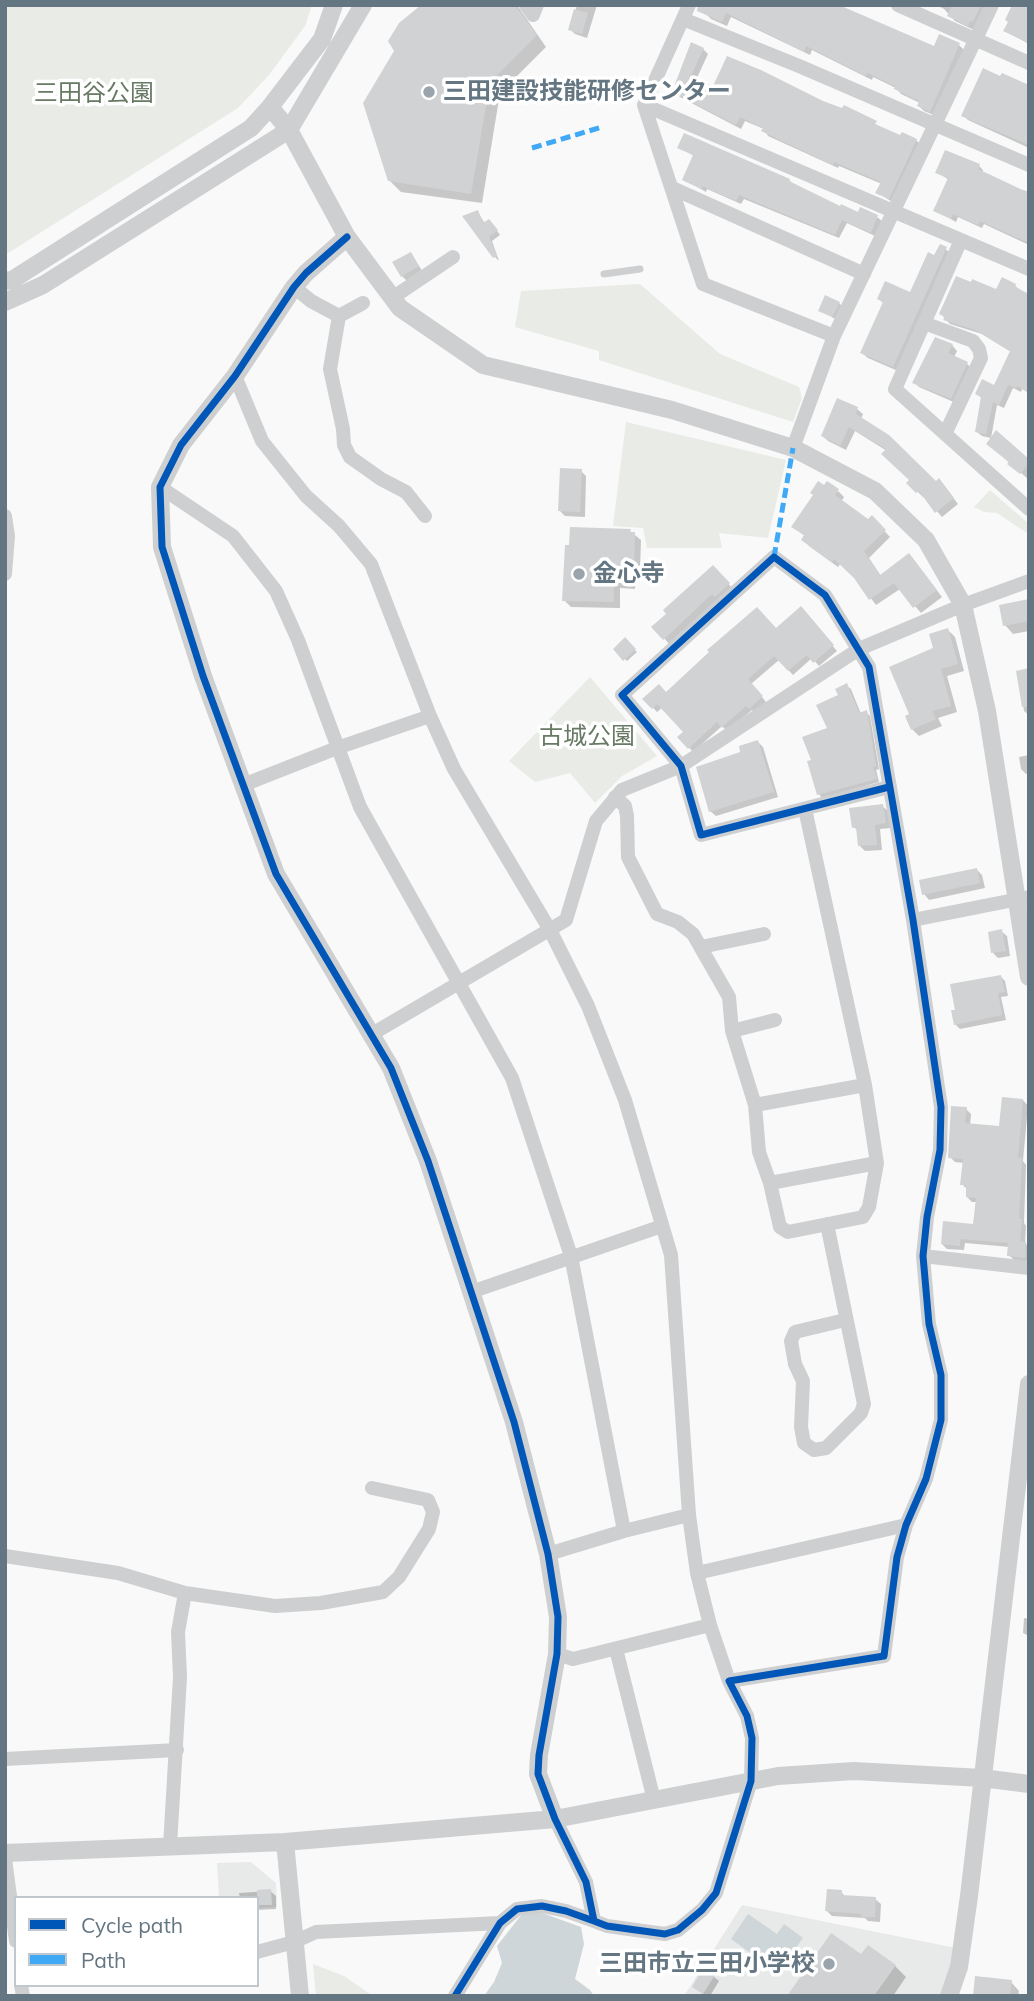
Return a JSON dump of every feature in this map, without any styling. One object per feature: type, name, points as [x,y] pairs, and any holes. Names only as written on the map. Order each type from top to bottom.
[{"type":"street","points":[[5,281],[251,128],[322,39],[334,5]]},
{"type":"street","points":[[5,302],[43,285],[289,130],[363,5]]},
{"type":"street","points":[[526,5],[533,15],[537,5]]},
{"type":"street","points":[[898,5],[1029,63]]},
{"type":"street","points":[[793,448],[834,336],[992,5]]},
{"type":"street","points":[[834,336],[703,284],[644,105],[686,12],[935,125],[1029,164]]},
{"type":"street","points":[[644,105],[1029,269]]},
{"type":"street","points":[[270,107],[289,130],[348,237],[400,308],[483,365],[672,410],[793,448],[874,491],[926,540],[962,605],[987,711],[1023,898],[1029,977]]},
{"type":"street","points":[[671,188],[864,274]]},
{"type":"street","points":[[348,237],[306,273],[235,376],[181,445],[160,487],[162,547],[203,676],[276,874],[391,1068],[428,1161],[514,1422],[548,1554],[558,1617],[557,1654],[538,1774],[555,1819],[586,1882],[594,1920]]},
{"type":"street","points":[[961,240],[895,388],[1029,509]]},
{"type":"street","points":[[392,298],[453,257]]},
{"type":"street","points":[[294,288],[310,301],[339,316]]},
{"type":"street","points":[[339,316],[363,303]]},
{"type":"street","points":[[339,316],[330,369],[344,444],[350,457],[381,479],[406,492],[425,516]]},
{"type":"street","points":[[924,323],[973,341],[981,358],[946,434]]},
{"type":"street","points":[[235,376],[262,441],[306,496],[339,526],[371,564],[429,716],[454,769],[550,930],[588,1006],[625,1100],[671,1255],[689,1515],[697,1573],[710,1625],[730,1681],[747,1716],[752,1738],[751,1781],[716,1893],[702,1910],[678,1930],[665,1934],[607,1926],[566,1911],[542,1906],[517,1909],[500,1923],[455,1996]]},
{"type":"street","points":[[160,487],[233,536],[276,591],[298,640],[360,807],[512,1078],[571,1256],[624,1531]]},
{"type":"street","points":[[5,516],[8,536],[5,574]]},
{"type":"street","points":[[730,1681],[884,1657],[897,1557],[906,1525],[926,1479],[941,1420],[941,1375],[929,1324],[923,1256],[927,1217],[940,1150],[941,1107],[912,920],[869,667],[825,595],[774,557],[622,695],[681,766],[701,835],[889,787]]},
{"type":"street","points":[[372,1034],[566,920],[596,821],[615,797],[640,781],[681,766],[859,649],[962,605],[1029,581]]},
{"type":"street","points":[[243,785],[429,716]]},
{"type":"street","points":[[615,797],[625,806],[628,857],[657,914],[678,922],[694,934],[729,997],[732,1031],[755,1105],[759,1152],[770,1183],[780,1227],[788,1232],[863,1217],[869,1207],[877,1163],[865,1085],[804,808]]},
{"type":"street","points":[[912,920],[1023,898]]},
{"type":"street","points":[[701,947],[764,934]]},
{"type":"street","points":[[732,1031],[775,1020]]},
{"type":"street","points":[[755,1105],[865,1085]]},
{"type":"street","points":[[770,1183],[877,1163]]},
{"type":"street","points":[[827,1224],[864,1404],[861,1413],[826,1448],[814,1450],[804,1443],[801,1427],[803,1381],[795,1364],[791,1341],[795,1332],[845,1320]]},
{"type":"street","points":[[471,1292],[662,1226]]},
{"type":"street","points":[[923,1256],[1029,1268]]},
{"type":"street","points":[[949,1996],[958,1967],[964,1931],[982,1778],[1020,1518],[1029,1384]]},
{"type":"street","points":[[5,1556],[118,1573],[185,1592],[275,1606],[321,1603],[383,1592],[399,1577],[429,1530],[433,1512],[428,1500],[372,1489]]},
{"type":"street","points":[[548,1554],[689,1515]]},
{"type":"street","points":[[697,1573],[906,1525]]},
{"type":"street","points":[[170,1846],[180,1677],[178,1632],[185,1592]]},
{"type":"street","points":[[557,1654],[573,1659],[710,1625]]},
{"type":"street","points":[[616,1649],[654,1800]]},
{"type":"street","points":[[5,1759],[177,1750]]},
{"type":"street","points":[[5,1853],[285,1842],[555,1819],[778,1776],[853,1771],[982,1778],[1029,1784]]},
{"type":"street","points":[[285,1842],[300,1996]]},
{"type":"street","points":[[5,1859],[14,1926]]},
{"type":"street","points":[[259,1951],[294,1942],[316,1931],[500,1923]]},
{"type":"lane","points":[[604,274],[640,269]]},
{"type":"shaded area","points":[[251,1862],[276,1883],[277,1907],[259,1908],[259,1896],[219,1896],[217,1863]]},
{"type":"shaded area","name":"三田市立三田小学校","points":[[742,1905],[956,1948],[945,1996],[684,1996]]},
{"type":"shaded area","points":[[534,1910],[581,1927],[584,1944],[575,1979],[594,1996],[484,1996],[502,1963],[497,1946],[522,1914]]},
{"type":"shaded area","points":[[748,1914],[777,1934],[784,1924],[803,1938],[778,1973],[731,1939]]},
{"type":"green space","name":"三田谷公園","points":[[5,5],[312,5],[305,26],[269,75],[238,108],[5,255]]},
{"type":"green space","points":[[640,284],[720,354],[799,387],[802,398],[793,422],[599,360],[599,351],[515,327],[521,291]]},
{"type":"green space","points":[[626,422],[786,460],[768,538],[719,533],[722,548],[647,548],[643,528],[613,526]]},
{"type":"green space","points":[[990,490],[1029,524],[1029,532],[997,513],[984,512],[974,507]]},
{"type":"green space","name":"古城公園","points":[[590,677],[657,756],[622,776],[595,803],[570,773],[535,782],[509,761]]},
{"type":"green space","points":[[313,1964],[344,1976],[373,1996],[316,1996]]},
{"type":"building","name":"三田建設技能研修センター","points":[[421,5],[515,5],[537,35],[490,82],[471,194],[388,181],[363,103],[394,51],[388,41],[399,23]]},
{"type":"building","points":[[698,5],[839,5],[934,46],[939,34],[960,43],[930,112],[917,106],[919,101],[894,89],[895,86],[867,73],[866,76],[806,46],[804,52],[726,13],[722,22],[697,11]]},
{"type":"building","points":[[952,5],[981,5],[973,22],[970,21],[968,26],[947,16]]},
{"type":"building","points":[[1012,5],[1029,5],[1029,43],[1003,31]]},
{"type":"building","points":[[574,9],[588,13],[582,34],[568,30]]},
{"type":"building","points":[[691,42],[704,48],[691,76],[713,86],[727,56],[823,101],[842,108],[844,105],[877,121],[875,124],[900,135],[902,132],[917,139],[889,199],[875,193],[881,182],[834,162],[833,165],[761,131],[763,128],[740,117],[736,125],[672,92]]},
{"type":"building","points":[[983,68],[1029,85],[1029,145],[961,116]]},
{"type":"building","points":[[684,133],[790,179],[789,181],[840,206],[841,204],[858,212],[860,207],[878,215],[871,233],[842,220],[835,235],[739,195],[736,201],[682,180],[693,155],[677,148]]},
{"type":"building","points":[[945,150],[980,164],[978,169],[1029,193],[1029,243],[980,221],[978,225],[953,214],[951,219],[933,211],[948,178],[935,173]]},
{"type":"building","points":[[478,210],[483,223],[489,219],[498,230],[489,237],[497,256],[493,258],[462,216]]},
{"type":"building","points":[[940,244],[947,247],[893,367],[860,353],[883,302],[877,299],[885,281],[910,292],[928,252],[934,255]]},
{"type":"building","points":[[411,252],[419,266],[401,277],[392,262]]},
{"type":"building","points":[[956,276],[996,289],[1002,277],[1029,294],[1029,393],[1017,386],[1008,385],[999,405],[993,402],[986,434],[975,432],[981,397],[975,394],[982,379],[994,385],[1010,351],[975,330],[943,320],[945,317],[939,314]]},
{"type":"building","points":[[825,295],[840,302],[832,317],[818,311]]},
{"type":"building","points":[[935,337],[953,344],[948,353],[968,362],[951,399],[912,383]]},
{"type":"building","points":[[837,398],[858,407],[856,414],[889,435],[936,481],[939,478],[954,498],[935,513],[919,491],[916,493],[906,483],[909,480],[881,454],[886,449],[849,427],[840,446],[821,436]]},
{"type":"building","points":[[996,430],[1029,459],[1020,474],[986,444]]},
{"type":"building","points":[[560,468],[582,469],[580,512],[558,511]]},
{"type":"building","points":[[818,481],[824,485],[827,481],[839,489],[835,495],[868,519],[872,515],[886,530],[864,551],[880,575],[909,553],[937,590],[913,608],[894,583],[869,600],[854,578],[834,559],[832,562],[801,540],[804,535],[791,527],[813,495],[810,493]]},
{"type":"building","points":[[570,527],[631,529],[630,532],[635,532],[634,566],[630,566],[629,583],[614,582],[614,602],[562,601],[565,545],[569,545]]},
{"type":"building","points":[[713,565],[730,583],[715,597],[712,594],[663,640],[651,627],[666,614],[663,610]]},
{"type":"building","points":[[1029,599],[1029,621],[1003,626],[999,605]]},
{"type":"building","points":[[801,606],[834,645],[813,663],[807,655],[788,671],[774,656],[748,679],[763,696],[749,709],[746,706],[721,728],[717,722],[688,749],[677,737],[683,732],[657,704],[652,709],[642,699],[659,684],[666,692],[709,652],[707,650],[757,607],[776,628]]},
{"type":"building","points":[[948,628],[958,664],[941,669],[951,706],[932,711],[936,719],[911,730],[905,716],[909,714],[889,667],[933,648],[929,634]]},
{"type":"building","points":[[625,637],[636,649],[623,661],[613,649]]},
{"type":"building","points":[[1029,668],[1029,706],[1022,707],[1016,671]]},
{"type":"building","points":[[847,683],[859,713],[867,710],[876,766],[873,767],[877,779],[817,795],[807,761],[811,760],[802,737],[827,728],[816,705],[838,695],[835,689]]},
{"type":"building","points":[[758,740],[774,792],[709,812],[696,767],[740,752],[739,746]]},
{"type":"building","points":[[883,804],[886,823],[875,825],[877,845],[858,846],[856,827],[852,828],[849,808]]},
{"type":"building","points":[[977,868],[980,883],[922,895],[919,880]]},
{"type":"building","points":[[1002,929],[1006,951],[991,953],[988,932]]},
{"type":"building","points":[[1001,975],[1005,992],[998,993],[1002,1015],[954,1025],[951,1010],[955,1010],[950,984]]},
{"type":"building","points":[[1002,1097],[1023,1099],[1018,1157],[1022,1158],[1019,1219],[1022,1219],[1020,1241],[1026,1242],[1025,1258],[1007,1256],[1008,1243],[960,1239],[960,1246],[941,1244],[943,1221],[973,1224],[976,1198],[966,1197],[966,1185],[960,1185],[963,1159],[948,1158],[951,1106],[967,1107],[965,1123],[999,1126]]},
{"type":"building","points":[[271,1889],[272,1905],[259,1905],[257,1890]]},
{"type":"building","points":[[827,1889],[842,1890],[842,1895],[876,1897],[875,1917],[825,1911]]},
{"type":"building","points":[[831,1933],[861,1954],[868,1945],[896,1965],[874,1996],[787,1996]]},
{"type":"building","points":[[703,1968],[715,1975],[703,1994],[692,1987]]},
{"type":"building","points":[[975,1976],[1012,1980],[1010,1996],[973,1996]]},
{"type":"marked path","points":[[532,148],[602,127]]},
{"type":"marked path","points":[[774,557],[793,448]]},
{"type":"cycle path","points":[[347,237],[294,287],[235,376],[181,445],[160,487],[162,547],[203,676],[276,874],[391,1068],[428,1161],[514,1422],[548,1554],[558,1617],[557,1654],[538,1774],[555,1819],[586,1882],[594,1921],[542,1906],[517,1909],[500,1923],[455,1996]]},
{"type":"cycle path","points":[[594,1921],[607,1926],[665,1934],[678,1930],[702,1910],[716,1893],[751,1781],[752,1738],[747,1716],[729,1681],[884,1656],[897,1557],[906,1525],[926,1479],[941,1420],[941,1375],[929,1324],[923,1256],[927,1217],[940,1150],[941,1107],[913,920],[869,667],[825,595],[774,557],[622,695],[681,766],[701,835],[889,787]]},
{"type":"place","name":"三田建設技能研修センター","points":[[429,92]]},
{"type":"place","name":"金心寺","points":[[579,574]]},
{"type":"place","name":"三田市立三田小学校","points":[[829,1964]]}]
